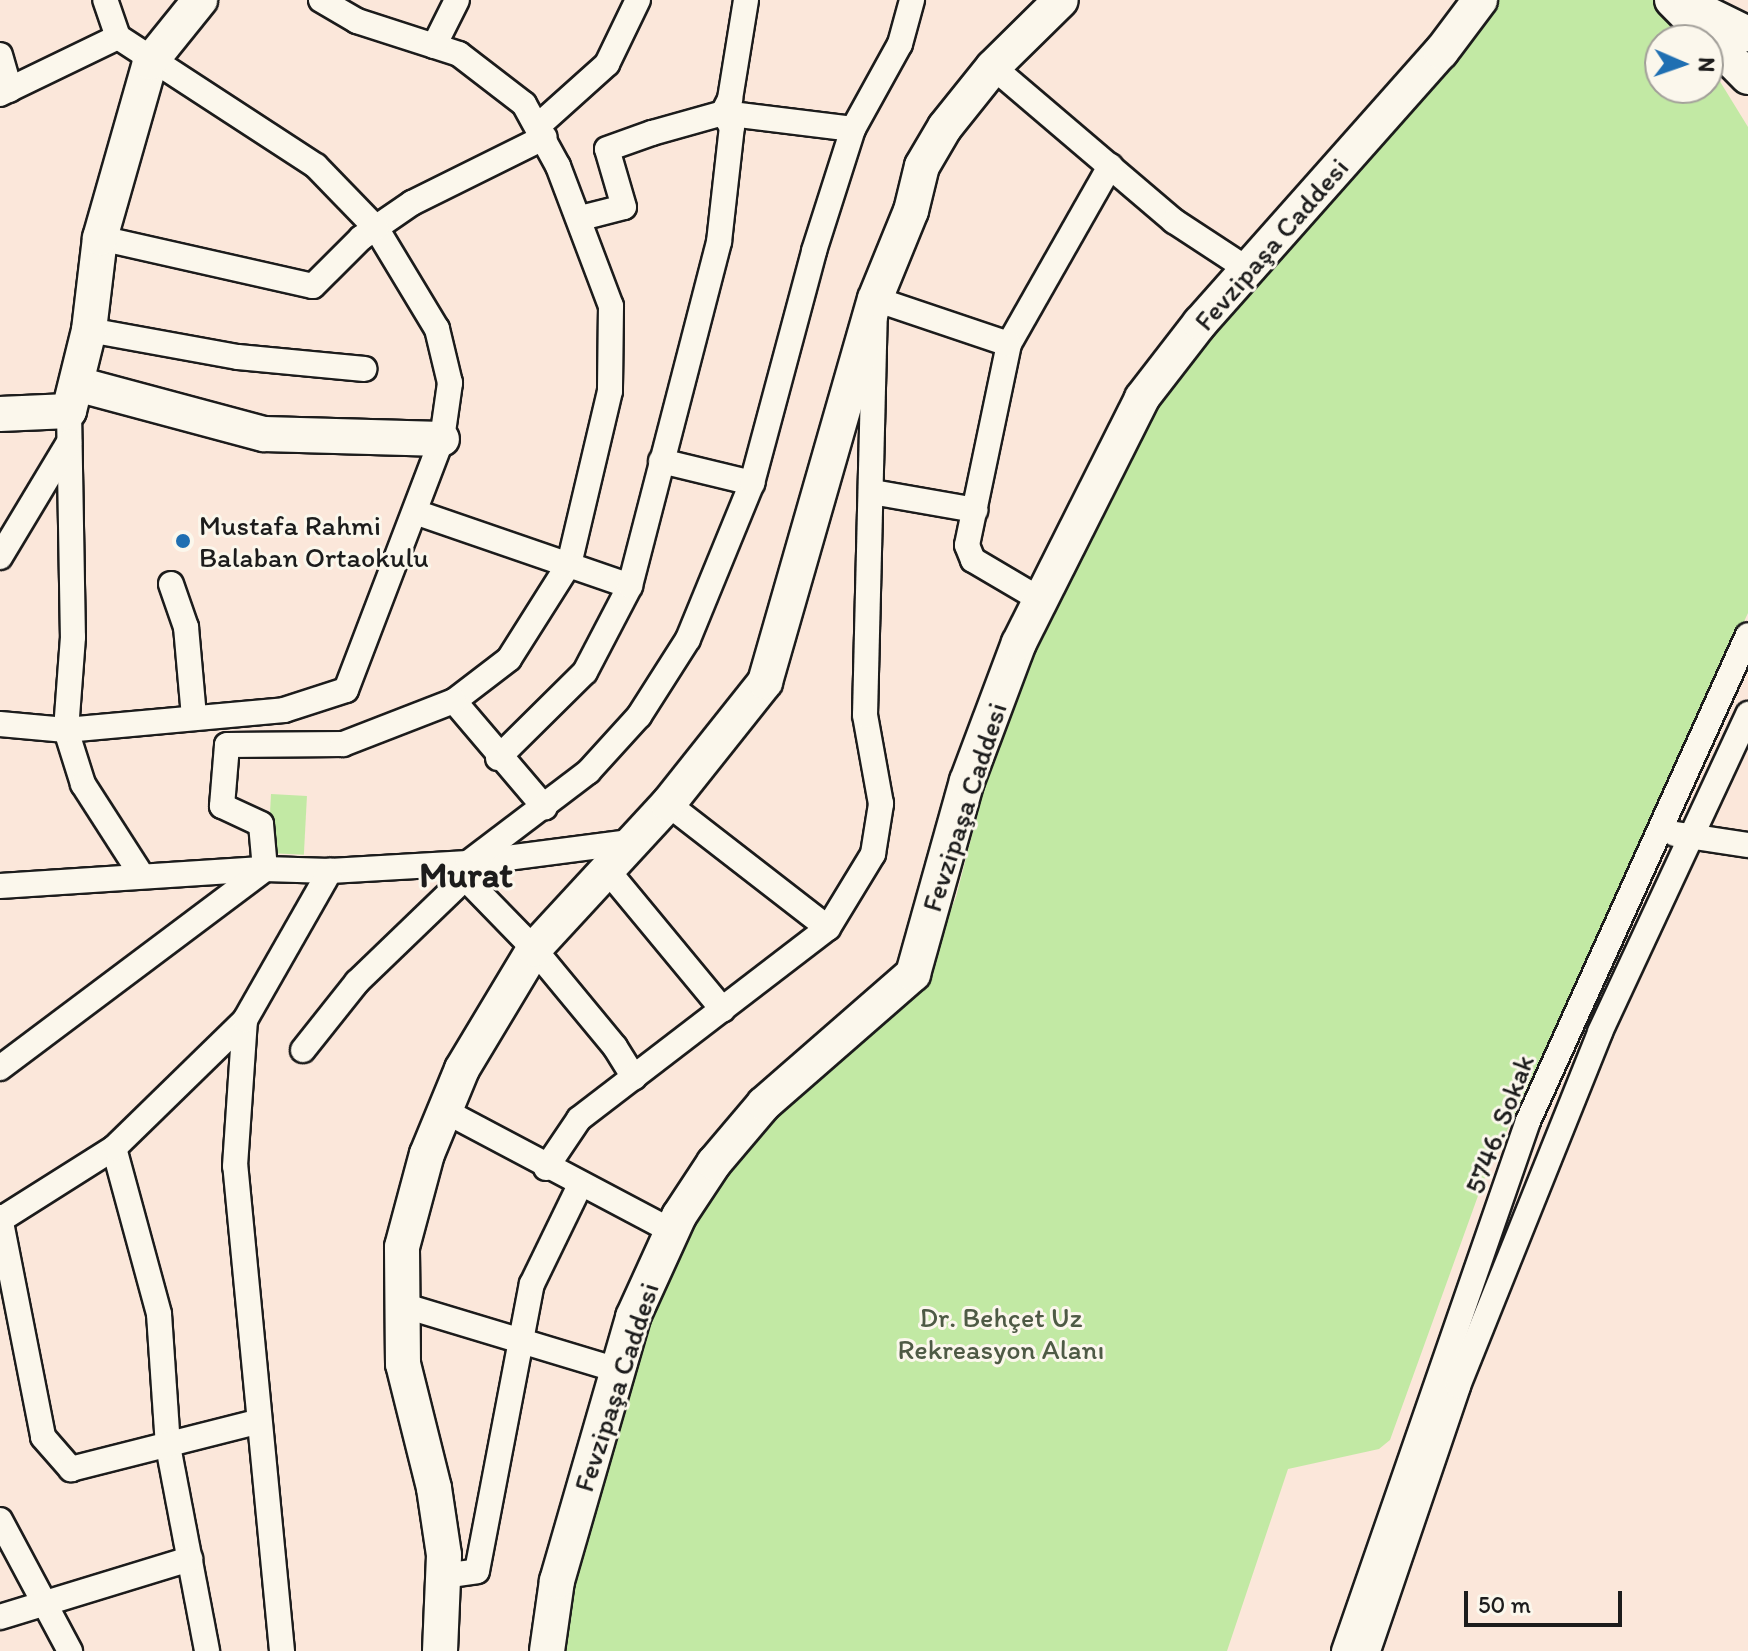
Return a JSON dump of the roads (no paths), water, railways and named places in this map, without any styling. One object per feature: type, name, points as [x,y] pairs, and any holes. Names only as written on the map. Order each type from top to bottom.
[{"type":"street","points":[[0,724],[66,730],[284,710],[346,690],[418,513],[442,439],[450,383],[437,329],[376,228],[316,166],[150,62],[118,37],[105,0]]},
{"type":"street","points":[[142,876],[83,784],[66,730],[73,637],[72,412],[89,330],[100,238],[150,62],[200,0]]},
{"type":"street","points":[[265,869],[261,824],[222,806],[227,745],[343,744],[454,701],[509,659],[569,564],[610,391],[611,306],[581,218],[542,132],[524,104],[459,54],[357,21],[321,0]]},
{"type":"street","points":[[434,46],[457,0]]},
{"type":"street","points":[[100,238],[313,286],[376,228],[456,177],[542,132],[607,64],[638,0]]},
{"type":"street","points":[[723,113],[730,99],[746,0]]},
{"type":"street","points":[[303,1050],[357,982],[466,871],[545,808],[639,716],[688,639],[752,483],[814,251],[853,129],[900,44],[912,0]]},
{"type":"street","points":[[440,1651],[443,1576],[434,1488],[403,1364],[402,1247],[427,1154],[462,1069],[534,949],[668,804],[765,682],[875,299],[911,211],[922,166],[945,127],[993,67],[1061,0]]},
{"type":"street","name":"Fevzipaşa Caddesi","points":[[547,1651],[557,1581],[617,1370],[633,1317],[672,1231],[714,1163],[764,1104],[913,974],[967,781],[1041,600],[1142,398],[1200,323],[1250,271],[1441,52],[1480,0]]},
{"type":"street","points":[[1672,0],[1748,77]]},
{"type":"street","points":[[1680,0],[1748,34]]},
{"type":"street","points":[[0,55],[5,92],[118,37]]},
{"type":"street","points":[[993,67],[1174,221],[1250,271]]},
{"type":"street","points":[[581,218],[624,207],[607,149],[723,113],[853,129]]},
{"type":"street","points":[[498,758],[585,672],[630,586],[719,242],[732,127],[723,113]]},
{"type":"street","points":[[1041,600],[969,556],[975,510],[1009,344],[1110,166]]},
{"type":"street","points":[[875,299],[1009,344]]},
{"type":"street","points":[[546,1168],[579,1119],[828,928],[873,854],[881,804],[865,715],[875,299]]},
{"type":"street","points":[[89,330],[238,357],[364,369]]},
{"type":"street","points":[[0,414],[72,412],[264,434],[442,439]]},
{"type":"street","points":[[0,557],[72,412]]},
{"type":"street","points":[[661,461],[752,483]]},
{"type":"street","points":[[872,492],[975,510]]},
{"type":"street","points":[[418,513],[630,586]]},
{"type":"street","points":[[171,584],[186,627],[194,717]]},
{"type":"street","name":"5746. Sokak","points":[[1344,1651],[1528,1121],[1748,635]]},
{"type":"street","points":[[454,701],[498,758],[545,808]]},
{"type":"street","name":"5746. Sokak","points":[[1368,1651],[1463,1372],[1600,1032],[1748,714]]},
{"type":"street","points":[[668,804],[828,928]]},
{"type":"street","points":[[1660,829],[1690,838],[1748,845]]},
{"type":"street","points":[[0,886],[265,869],[466,871],[630,842]]},
{"type":"street","points":[[0,1068],[265,869]]},
{"type":"street","points":[[257,1422],[71,1469],[43,1437],[1,1217],[114,1148],[245,1020],[330,871]]},
{"type":"street","points":[[466,871],[615,1047],[634,1078]]},
{"type":"street","points":[[608,871],[723,1010]]},
{"type":"street","points":[[245,1020],[235,1166],[257,1422],[282,1651]]},
{"type":"street","points":[[445,1111],[546,1168],[672,1231]]},
{"type":"street","points":[[114,1148],[159,1314],[168,1446],[207,1651]]},
{"type":"street","points":[[443,1576],[477,1571],[532,1284],[580,1185]]},
{"type":"street","points":[[402,1305],[617,1370]]},
{"type":"street","points":[[0,1520],[70,1651]]},
{"type":"street","points":[[0,1617],[190,1559]]},
{"type":"place","name":"Mustafa Rahmi Balaban Ortaokulu","points":[[183,541]]},
{"type":"district","name":"Murat","points":[[466,875]]},
{"type":"park label","name":"Dr. Behçet Uz Rekreasyon Alanı","points":[[1001,1333]]}]
